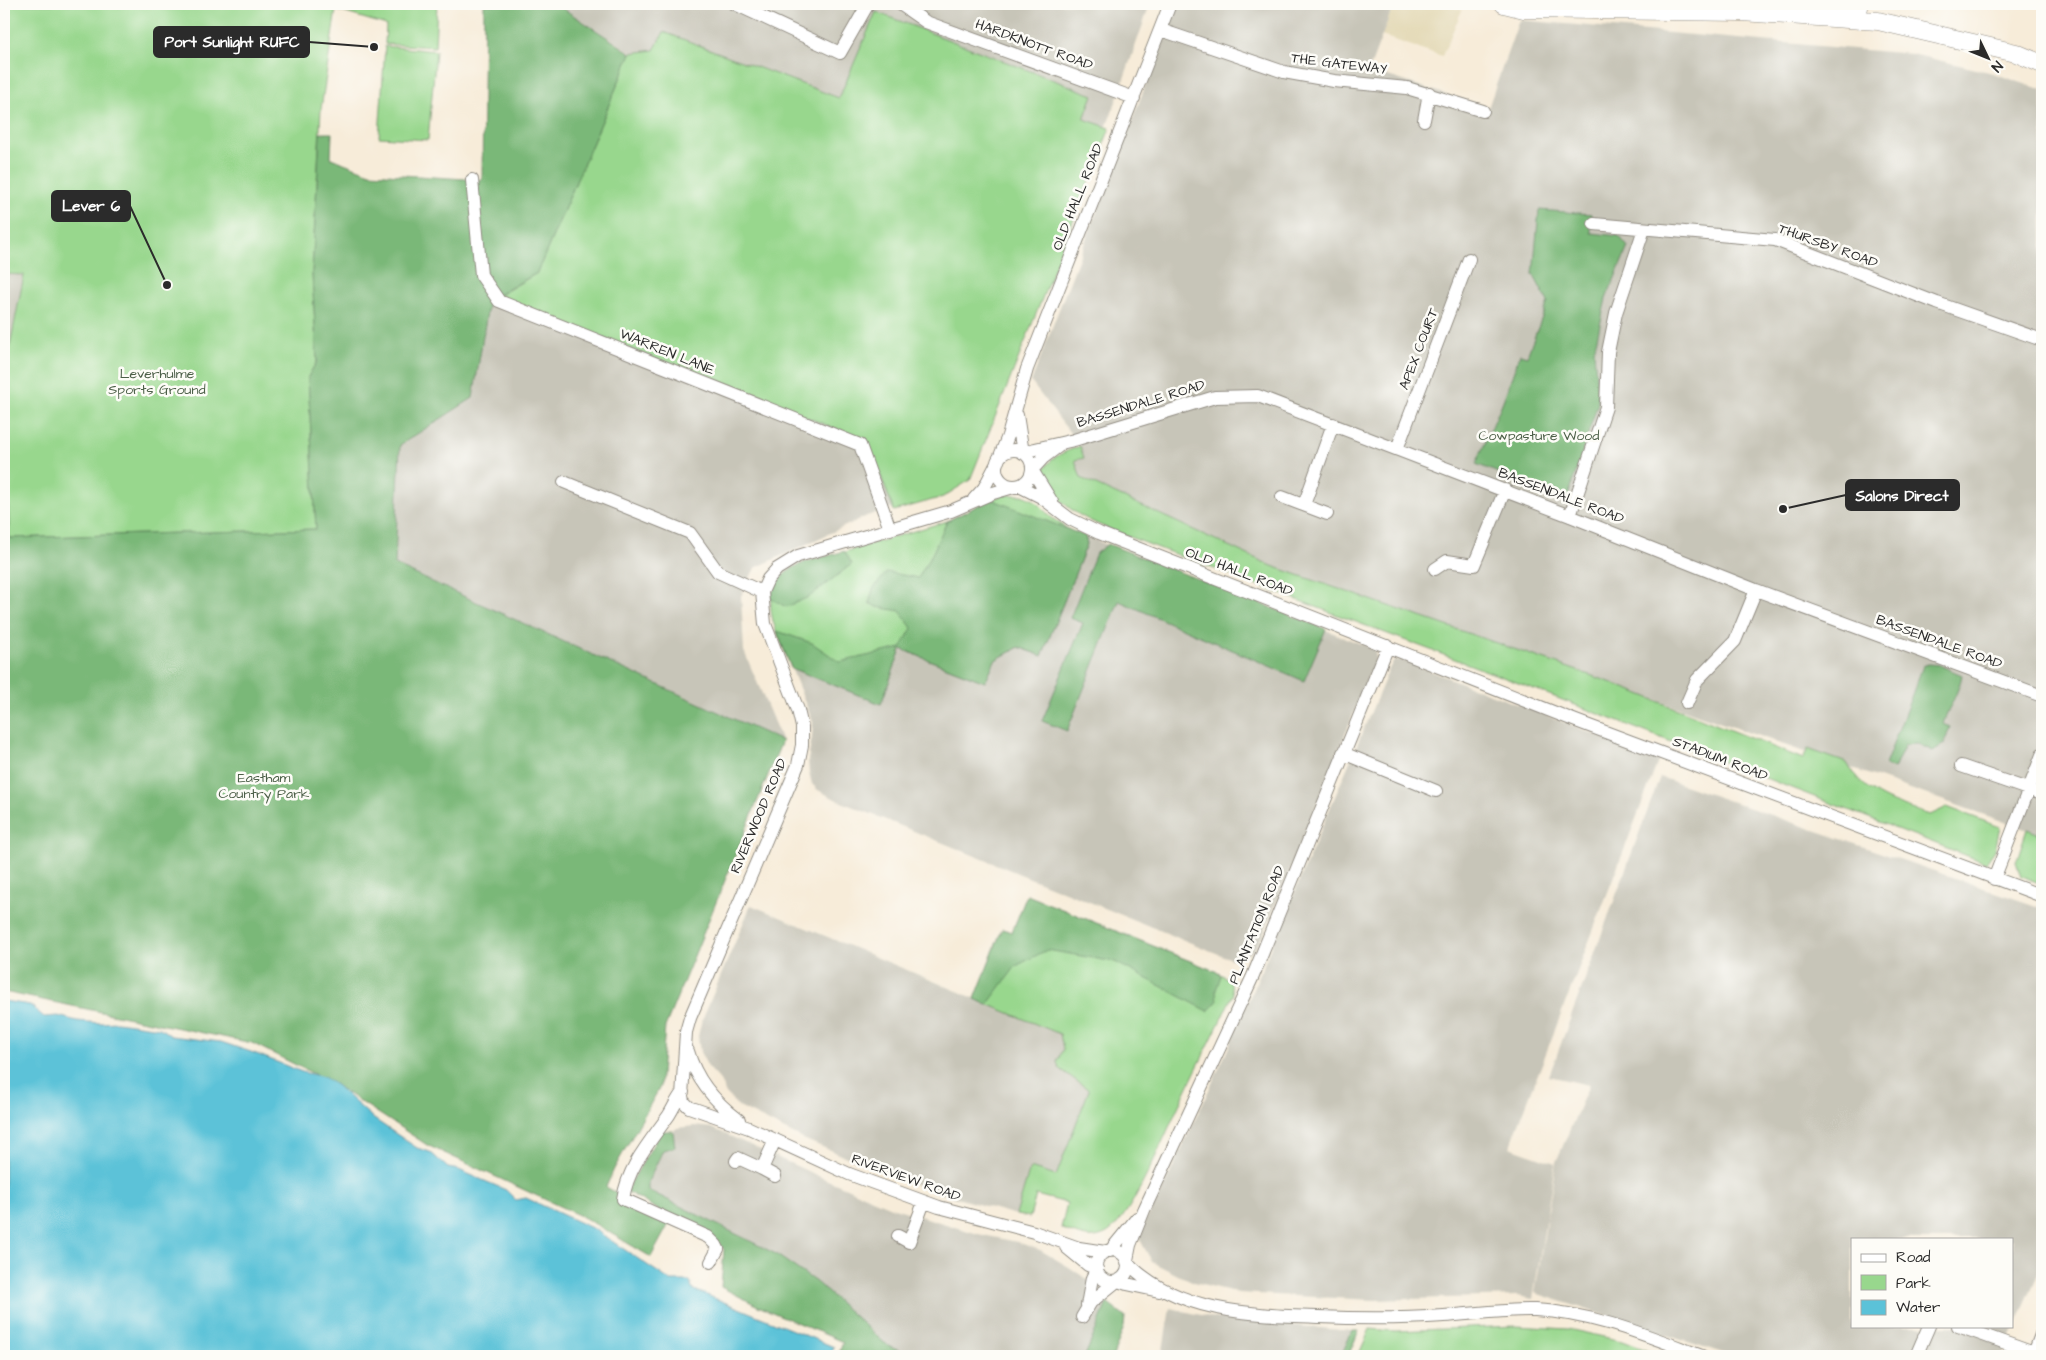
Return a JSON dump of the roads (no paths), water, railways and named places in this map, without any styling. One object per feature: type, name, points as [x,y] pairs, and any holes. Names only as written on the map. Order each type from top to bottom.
[{"type":"highway","points":[[1504,4],[1524,9],[1741,12],[1878,20],[2016,53],[2042,64]]},
{"type":"highway","points":[[1796,4],[1831,4],[1901,14],[2023,43],[2042,50]]},
{"type":"street","points":[[736,4],[840,53],[868,4]]},
{"type":"street","name":"HARDKNOTT ROAD","points":[[900,4],[926,22],[1134,98]]},
{"type":"street","name":"OLD HALL ROAD","points":[[998,462],[1008,436],[1024,378],[1170,4]]},
{"type":"street","name":"THE GATEWAY","points":[[1161,30],[1292,74],[1334,81],[1388,85],[1429,93],[1483,110]]},
{"type":"street","points":[[1424,120],[1429,93]]},
{"type":"street","name":"WARREN LANE","points":[[472,180],[481,275],[499,301],[860,445],[890,529]]},
{"type":"street","name":"THURSBY ROAD","points":[[1594,224],[1775,240],[1937,303],[2042,340]]},
{"type":"street","points":[[1570,516],[1606,407],[1608,352],[1616,313],[1644,229]]},
{"type":"street","name":"APEX COURT","points":[[1397,449],[1470,259]]},
{"type":"street","name":"BASSENDALE ROAD","points":[[1024,453],[1215,397],[1258,396],[1505,490],[1756,590],[2042,696]]},
{"type":"street","name":"OLD HALL ROAD","points":[[1017,402],[1018,427],[1024,453]]},
{"type":"street","points":[[1304,505],[1333,424]]},
{"type":"street","name":"BASSENDALE ROAD","points":[[1032,470],[1043,458],[1063,443]]},
{"type":"street","points":[[564,482],[690,533],[718,572],[762,592],[768,579],[777,569],[798,556],[951,511],[993,492],[1018,486],[1028,480],[1032,470],[1030,460],[1024,453],[1012,450],[1001,456],[984,488],[970,502]]},
{"type":"street","points":[[998,462],[996,468],[1000,480],[1005,484],[1018,486]]},
{"type":"street","name":"OLD HALL ROAD","points":[[1032,470],[1056,508]]},
{"type":"street","name":"OLD HALL ROAD","points":[[1018,486],[1034,492],[1070,519],[1099,534],[1388,646]]},
{"type":"street","points":[[1436,570],[1447,562],[1474,566],[1505,490]]},
{"type":"street","points":[[1282,497],[1327,514]]},
{"type":"street","points":[[1688,703],[1698,680],[1735,641],[1756,590]]},
{"type":"street","name":"RIVERWOOD ROAD","points":[[683,1092],[686,1039],[690,1018],[798,765],[802,745],[802,727],[798,710],[765,624],[762,592]]},
{"type":"street","name":"PLANTATION ROAD","points":[[1127,1261],[1130,1244],[1144,1210],[1249,985],[1388,646]]},
{"type":"street","name":"STADIUM ROAD","points":[[1388,646],[1576,721],[2042,896]]},
{"type":"street","points":[[1343,753],[1436,791]]},
{"type":"street","points":[[1994,878],[2042,755]]},
{"type":"street","points":[[1961,766],[2042,794]]},
{"type":"street","name":"RIVERWOOD ROAD","points":[[686,1039],[694,1068],[706,1088]]},
{"type":"street","points":[[657,1130],[694,1109],[705,1105],[709,1097],[706,1088],[692,1082],[685,1087],[668,1116],[657,1130],[631,1171],[623,1199],[708,1237],[718,1249],[711,1262]]},
{"type":"street","name":"RIVERVIEW ROAD","points":[[706,1088],[721,1105],[749,1128]]},
{"type":"street","points":[[683,1092],[683,1101],[694,1109]]},
{"type":"street","name":"RIVERVIEW ROAD","points":[[694,1109],[749,1128],[849,1174],[939,1208],[1034,1232],[1086,1250],[1107,1251]]},
{"type":"street","points":[[762,1169],[775,1140]]},
{"type":"street","points":[[736,1161],[738,1158],[775,1176]]},
{"type":"street","points":[[898,1236],[909,1242],[924,1202]]},
{"type":"street","name":"PLANTATION ROAD","points":[[1107,1251],[1144,1210]]},
{"type":"street","name":"RIVERVIEW ROAD","points":[[1058,1241],[1088,1265],[1097,1269]]},
{"type":"street","points":[[1127,1261],[1125,1275],[1103,1291],[1084,1312],[1092,1278],[1097,1269],[1098,1259],[1107,1251],[1120,1252],[1142,1276],[1174,1294]]},
{"type":"street","points":[[1097,1269],[1102,1278],[1107,1281],[1118,1281],[1174,1294],[1228,1310],[1366,1319],[1534,1310],[1595,1320],[1702,1356]]},
{"type":"street","points":[[1916,1356],[1928,1328]]},
{"type":"street","points":[[1963,1328],[2034,1354],[2042,1332]]},
{"type":"water","points":[[4,1001],[30,1005],[44,1017],[58,1016],[77,1021],[117,1022],[160,1028],[171,1036],[221,1042],[302,1072],[324,1077],[374,1119],[417,1148],[430,1152],[448,1168],[459,1170],[506,1190],[516,1200],[526,1198],[594,1229],[671,1281],[690,1281],[692,1289],[834,1347],[830,1356],[4,1356]]},
{"type":"place","name":"Port Sunlight RUFC","points":[[374,47]]},
{"type":"place","name":"Lever 6","points":[[167,285]]},
{"type":"place","name":"Salons Direct","points":[[1783,509]]},
{"type":"park label","name":"Leverhulme Sports Ground","points":[[157,382]]},
{"type":"park label","name":"Cowpasture Wood","points":[[1539,436]]},
{"type":"park label","name":"Eastham Country Park","points":[[264,786]]}]
